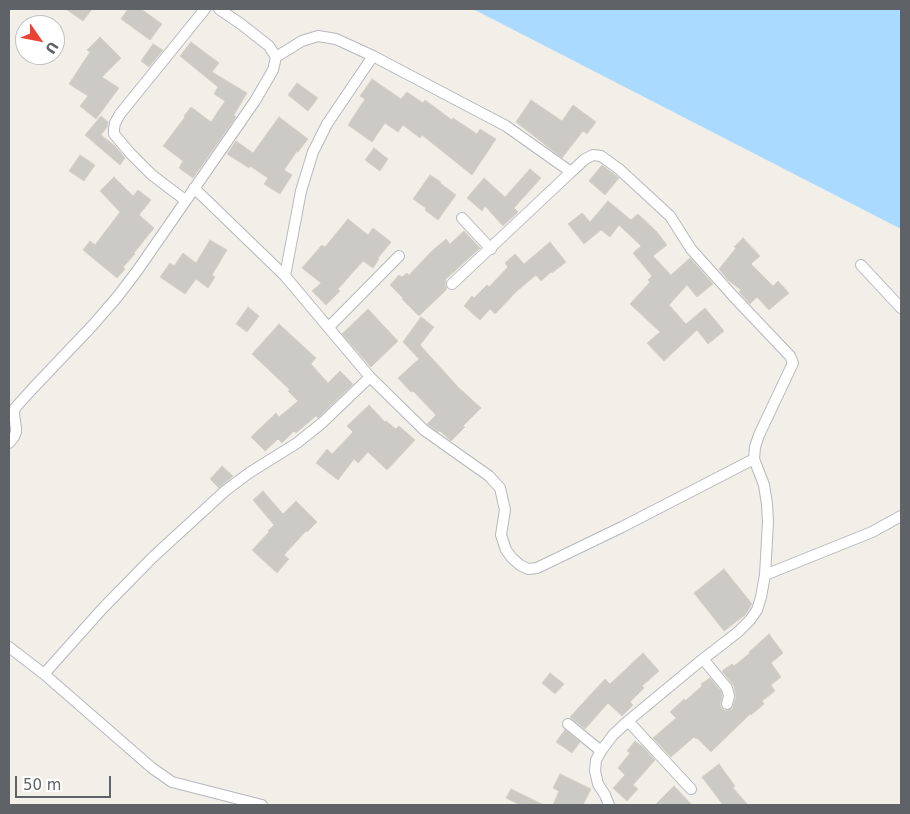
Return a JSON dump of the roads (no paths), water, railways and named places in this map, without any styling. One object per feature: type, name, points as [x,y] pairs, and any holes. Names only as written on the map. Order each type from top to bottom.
[{"type":"street","points":[[185,200],[152,175],[130,153],[114,134],[114,128],[120,114],[205,9]]},
{"type":"street","points":[[9,443],[16,432],[15,408],[118,296],[262,89],[273,70],[276,57],[270,46],[219,9]]},
{"type":"street","points":[[276,57],[302,41],[318,36],[336,39],[373,56],[506,126],[572,172]]},
{"type":"street","points":[[285,276],[301,191],[313,152],[328,124],[373,56]]},
{"type":"street","points":[[452,284],[585,159],[593,155],[601,156],[670,216],[691,249],[790,356],[793,363],[755,447],[754,459],[764,485],[768,522],[765,575],[757,610],[738,632],[628,721],[602,750],[596,760],[595,770],[598,784],[610,805]]},
{"type":"street","points":[[194,188],[285,276],[370,376],[424,430],[489,476],[500,488],[505,510],[500,535],[506,550],[512,558],[528,569],[537,568],[622,527],[754,459]]},
{"type":"street","points":[[462,218],[491,249]]},
{"type":"street","points":[[329,327],[400,256]]},
{"type":"street","points":[[861,265],[901,308]]},
{"type":"street","points":[[44,674],[103,608],[152,558],[225,492],[249,473],[297,443],[322,423],[370,376]]},
{"type":"street","points":[[765,575],[872,532],[901,516]]},
{"type":"street","points":[[9,647],[44,674],[152,768],[172,782],[262,805]]},
{"type":"street","points":[[704,659],[727,688],[729,696],[727,704]]},
{"type":"street","points":[[628,721],[691,789]]},
{"type":"street","points":[[568,724],[602,750]]},
{"type":"water","points":[[473,9],[901,9],[901,229]]}]
